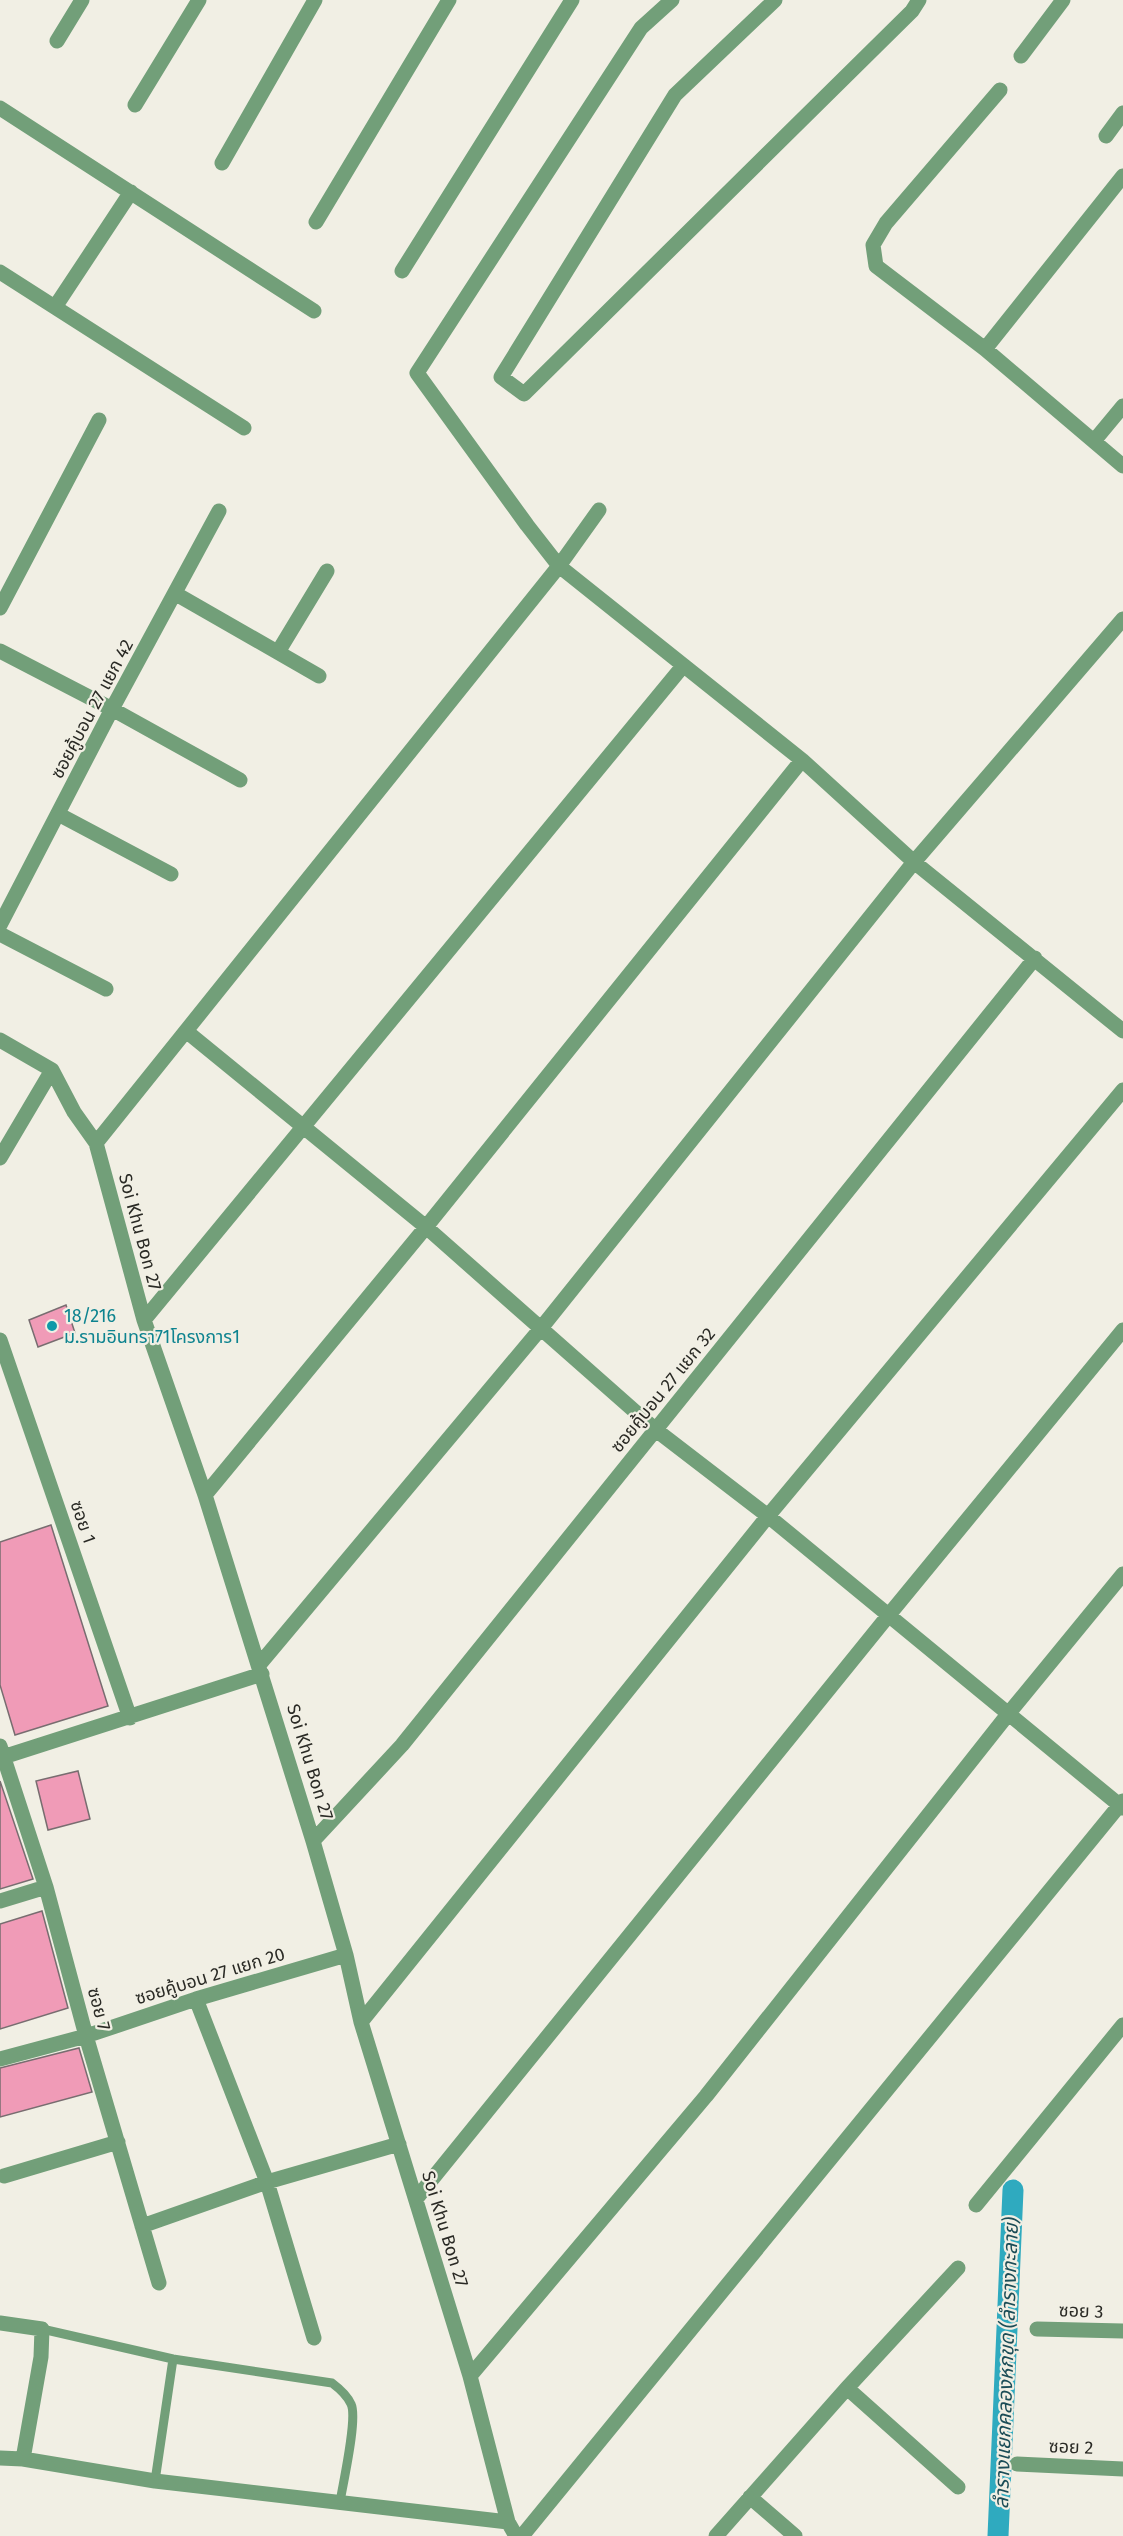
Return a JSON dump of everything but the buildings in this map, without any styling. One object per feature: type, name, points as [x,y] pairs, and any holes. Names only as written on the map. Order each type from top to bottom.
[{"type":"street","points":[[57,41],[82,0]]},
{"type":"street","points":[[135,105],[200,0]]},
{"type":"street","points":[[222,163],[315,0]]},
{"type":"street","points":[[316,222],[449,0]]},
{"type":"street","points":[[402,271],[572,0]]},
{"type":"street","points":[[672,0],[641,28],[417,373],[559,566],[802,760],[914,862],[1123,1030]]},
{"type":"street","points":[[775,0],[675,95],[501,377],[524,394],[912,11],[919,0]]},
{"type":"street","points":[[1021,56],[1063,0]]},
{"type":"street","points":[[1000,90],[886,222],[873,244],[876,266],[984,349],[1123,466]]},
{"type":"street","points":[[0,108],[314,310]]},
{"type":"street","points":[[1106,136],[1123,113]]},
{"type":"street","points":[[984,349],[1123,176]]},
{"type":"street","points":[[55,307],[131,192]]},
{"type":"street","points":[[0,272],[244,428]]},
{"type":"street","points":[[1094,441],[1123,406]]},
{"type":"street","points":[[0,608],[99,420]]},
{"type":"street","points":[[96,1143],[559,566],[599,510]]},
{"type":"street","name":"ซอยคู้บอน 27 แยก 42","points":[[0,925],[112,709],[219,511]]},
{"type":"street","points":[[278,652],[327,571]]},
{"type":"street","points":[[176,594],[319,676]]},
{"type":"street","points":[[1,1754],[130,1718],[260,1670],[542,1327],[914,862],[1123,619]]},
{"type":"street","points":[[0,651],[112,709],[240,780]]},
{"type":"street","points":[[144,1320],[683,666]]},
{"type":"street","points":[[205,1495],[426,1227],[802,760]]},
{"type":"street","points":[[58,814],[171,874]]},
{"type":"street","points":[[0,934],[106,989]]},
{"type":"street","name":"ซอยคู้บอน 27 แยก 32","points":[[313,1840],[402,1745],[1035,958]]},
{"type":"street","points":[[186,1031],[426,1227],[656,1430],[768,1516],[1122,1805],[522,2536]]},
{"type":"street","points":[[0,1040],[52,1070],[0,1158]]},
{"type":"street","name":"Soi Khu Bon 27","points":[[52,1070],[74,1112],[96,1143],[144,1320],[205,1495],[313,1840],[346,1954],[361,2022],[470,2376],[508,2522],[516,2536]]},
{"type":"street","points":[[361,2022],[768,1516],[1123,1090]]},
{"type":"street","points":[[416,2199],[1123,1330]]},
{"type":"street","name":"ซอย 1","points":[[0,1340],[130,1718]]},
{"type":"street","points":[[470,2376],[706,2096],[1009,1713],[1123,1574]]},
{"type":"street","name":"ซอย 7","points":[[1,1754],[46,1887],[86,2036],[159,2283]]},
{"type":"street","points":[[0,1901],[46,1887]]},
{"type":"street","name":"ซอยคู้บอน 27 แยก 20","points":[[0,2059],[86,2036],[196,1999],[346,1954]]},
{"type":"street","points":[[196,1999],[267,2182],[314,2338]]},
{"type":"street","points":[[976,2205],[1123,2025]]},
{"type":"street","points":[[4,2176],[118,2142]]},
{"type":"street","points":[[142,2226],[267,2182],[399,2144]]},
{"type":"street","points":[[716,2536],[847,2388],[958,2268]]},
{"type":"street","points":[[0,2323],[42,2329],[41,2357],[22,2460]]},
{"type":"street","name":"ซอย 3","points":[[1037,2329],[1123,2331]]},
{"type":"street","points":[[847,2388],[958,2487]]},
{"type":"street","points":[[0,2458],[155,2481],[508,2522]]},
{"type":"street","name":"ซอย 2","points":[[1017,2464],[1123,2469]]},
{"type":"street","points":[[750,2497],[795,2536]]},
{"type":"lane","points":[[42,2329],[173,2359],[332,2383],[345,2393],[352,2406],[353,2421],[340,2502]]},
{"type":"lane","points":[[155,2481],[173,2359]]},
{"type":"waterway","name":"ลำรางแยกคลองหกขุด (ลำรางทะลาย)","points":[[998,2536],[1013,2190]]},
{"type":"place","name":"18/216 ม.รามอินทรา71โครงการ1","points":[[52,1326]]}]
